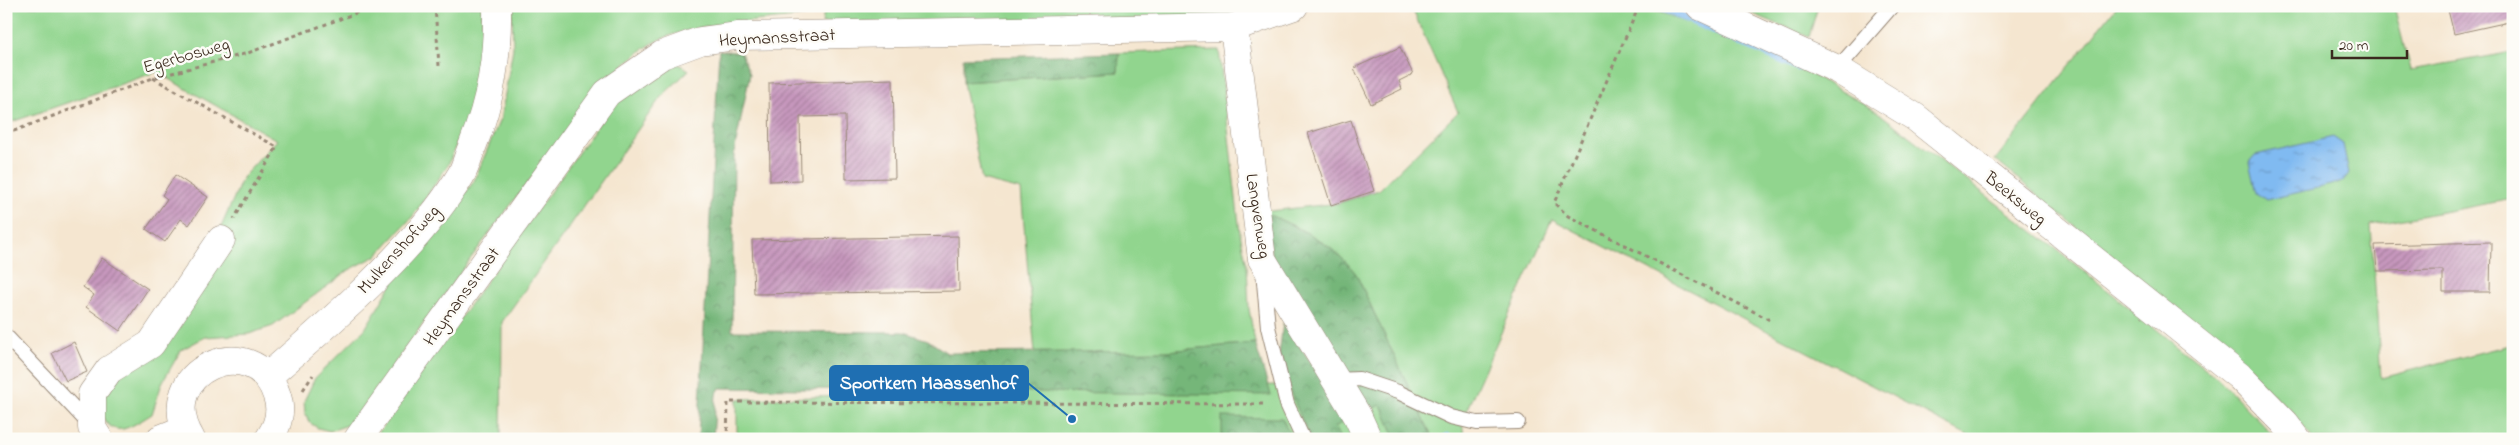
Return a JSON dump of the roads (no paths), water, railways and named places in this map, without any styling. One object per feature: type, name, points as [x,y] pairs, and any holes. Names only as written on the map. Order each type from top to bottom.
[{"type":"street","name":"Mulkenshofweg","points":[[267,377],[316,335],[398,254],[424,225],[461,174],[486,113],[498,45],[497,6]]},
{"type":"street","name":"Heymansstraat","points":[[358,439],[607,93],[662,55],[700,41],[737,36],[1234,27],[1282,12],[1294,6]]},
{"type":"street","name":"Beeksweg","points":[[1700,6],[1837,69],[1915,118],[2239,376],[2285,423],[2297,439]]},
{"type":"street","name":"Langvenweg","points":[[1234,27],[1262,259],[1357,415],[1368,439]]},
{"type":"street","points":[[96,433],[92,394],[109,370],[151,344],[221,240]]},
{"type":"street","points":[[160,439],[188,434],[181,414],[182,399],[188,385],[197,373],[209,364],[224,360],[239,361],[254,366],[267,377],[275,388],[279,402],[279,418],[269,439]]},
{"type":"lane","points":[[1837,69],[1892,6]]},
{"type":"lane","points":[[1262,259],[1268,327],[1287,404],[1303,439]]},
{"type":"lane","points":[[6,336],[10,337],[96,433]]},
{"type":"lane","points":[[1336,380],[1359,379],[1398,392],[1451,418],[1477,423],[1518,422]]},
{"type":"water","points":[[2333,137],[2343,144],[2349,173],[2343,182],[2266,200],[2256,193],[2249,162],[2255,155]]},
{"type":"waterway","points":[[1658,6],[1798,67]]},
{"type":"place","name":"Sportkern Maassenhof","points":[[1072,419]]}]
